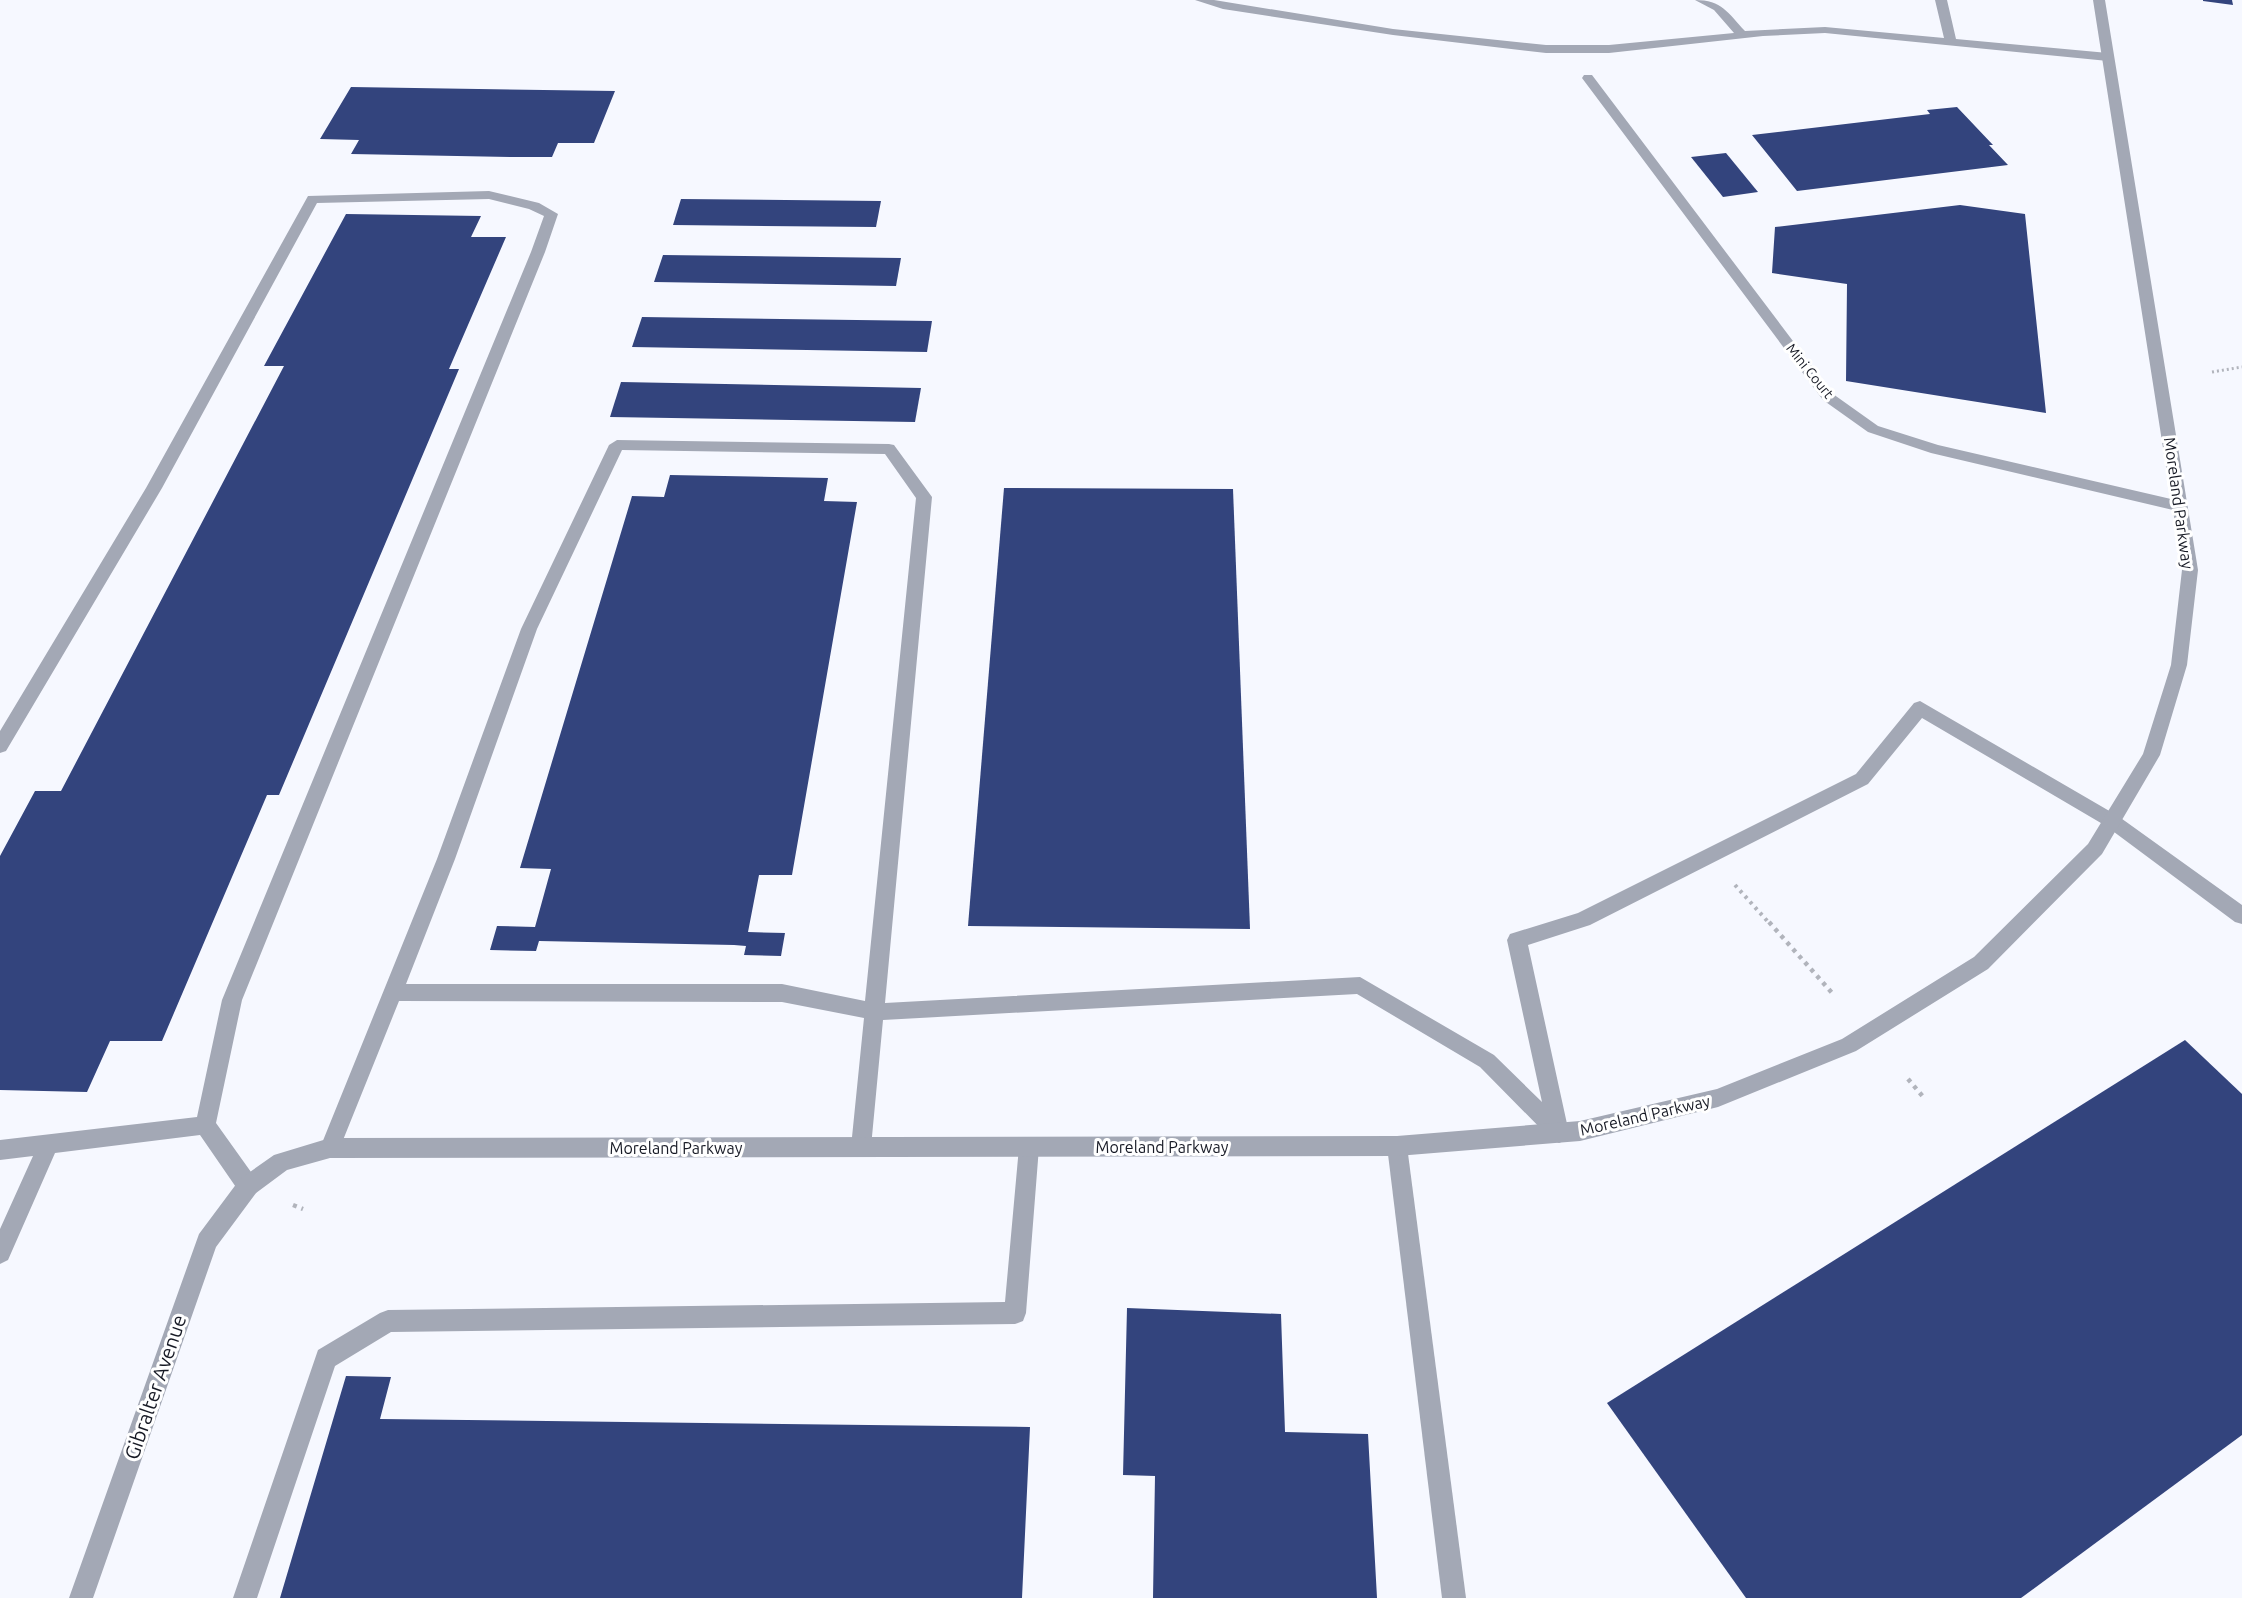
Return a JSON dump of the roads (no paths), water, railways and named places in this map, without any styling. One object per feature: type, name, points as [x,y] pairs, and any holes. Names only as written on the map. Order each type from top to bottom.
[{"type":"street","points":[[1201,0],[1223,6],[1393,32],[1546,50],[1609,49],[1825,30],[2108,57]]},
{"type":"street","points":[[1701,0],[1718,8],[1742,36]]},
{"type":"street","points":[[1941,0],[1951,42]]},
{"type":"street","name":"Moreland Parkway","points":[[248,1186],[281,1162],[330,1148],[1397,1146],[1580,1131],[1718,1098],[1849,1045],[1981,963],[2096,849],[2151,755],[2179,665],[2190,570],[2099,0]]},
{"type":"street","name":"Mini Court","points":[[1588,78],[1828,397],[1873,429],[1936,449],[2180,506]]},
{"type":"street","points":[[0,746],[154,488],[313,199],[489,195],[534,206],[551,213],[534,262],[400,593],[232,1000],[205,1125],[248,1186]]},
{"type":"street","points":[[330,1148],[446,859],[529,629],[617,445],[889,449],[924,497],[861,1147]]},
{"type":"street","points":[[1559,1133],[1517,940],[1583,919],[1862,779],[1920,708],[2112,821],[2242,916]]},
{"type":"street","points":[[393,992],[782,993],[874,1012],[1360,985],[1487,1061],[1559,1133]]},
{"type":"street","points":[[0,1150],[205,1125]]},
{"type":"street","points":[[0,1253],[49,1144]]},
{"type":"street","points":[[1397,1146],[1454,1598]]},
{"type":"street","points":[[245,1598],[326,1358],[388,1321],[1015,1313],[1029,1147]]},
{"type":"street","name":"Gibralter Avenue","points":[[81,1598],[207,1241],[248,1186]]}]
